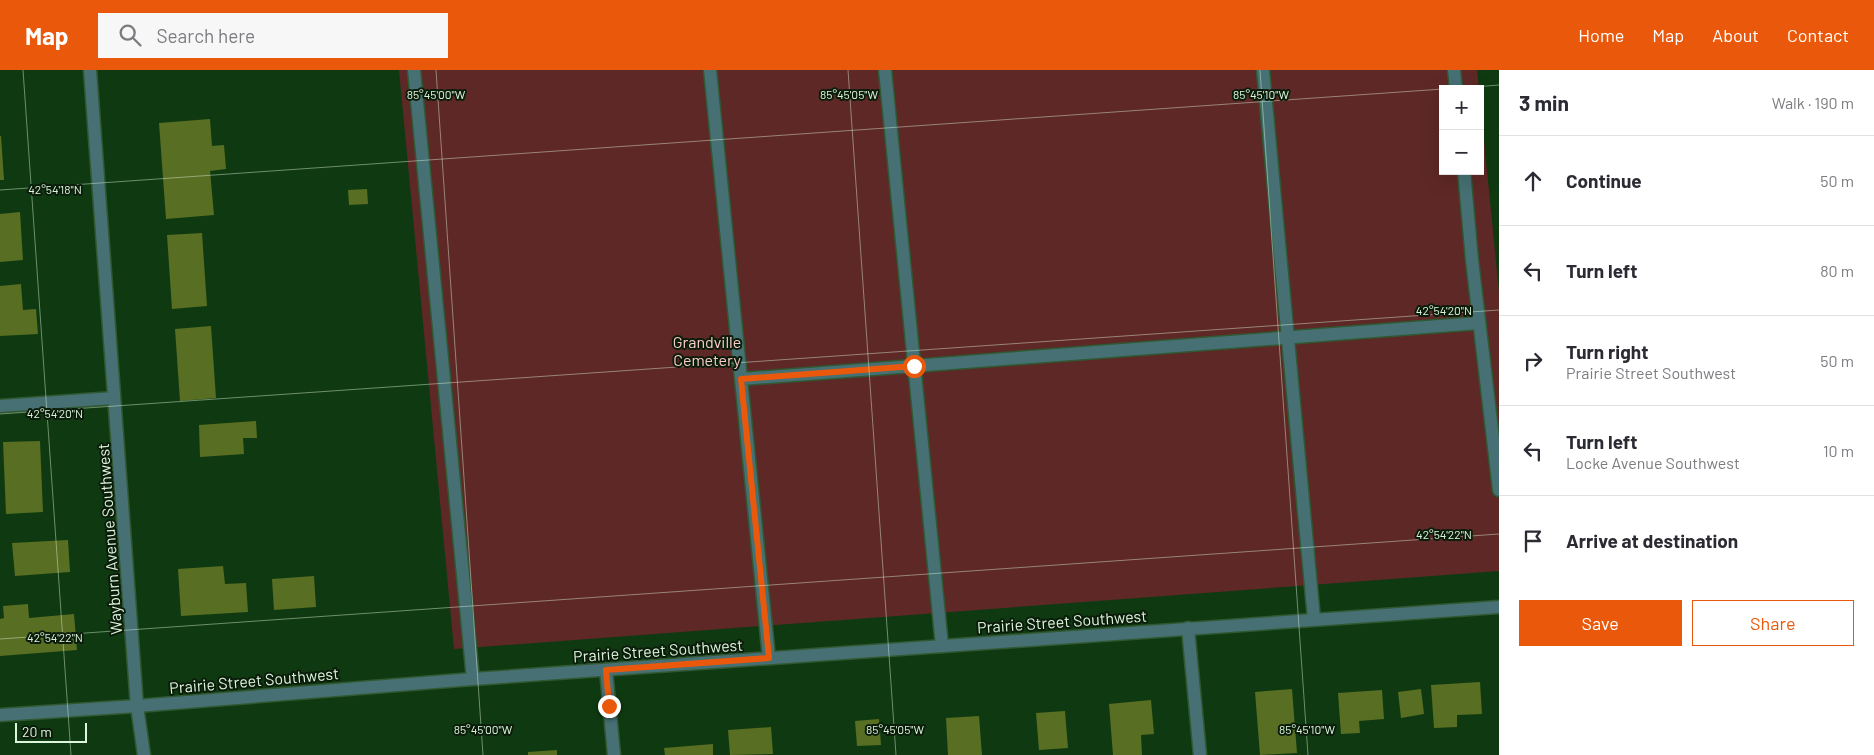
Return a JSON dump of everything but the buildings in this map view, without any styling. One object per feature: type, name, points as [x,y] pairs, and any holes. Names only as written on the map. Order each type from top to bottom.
[{"type":"street","name":"Wayburn Avenue Southwest","points":[[90,70],[137,706],[144,755]]},
{"type":"street","points":[[414,70],[473,679]]},
{"type":"street","points":[[710,70],[769,658]]},
{"type":"street","points":[[885,70],[942,646]]},
{"type":"street","points":[[1263,70],[1314,619]]},
{"type":"street","points":[[1454,70],[1456,85]]},
{"type":"street","points":[[1464,175],[1479,323],[1499,490]]},
{"type":"street","points":[[741,379],[1479,323]]},
{"type":"street","points":[[0,406],[114,398]]},
{"type":"street","name":"Prairie Street Southwest","points":[[0,715],[473,679],[1499,607]]},
{"type":"street","points":[[1188,628],[1200,755]]},
{"type":"street","points":[[606,670],[614,755]]},
{"type":"green space","name":"Grandville Cemetery","points":[[399,70],[1477,70],[1479,85],[1439,85],[1439,175],[1484,175],[1484,140],[1499,292],[1499,571],[454,649]]},
{"type":"route","points":[[609,706],[606,670],[769,658],[741,379],[914,366]]}]
